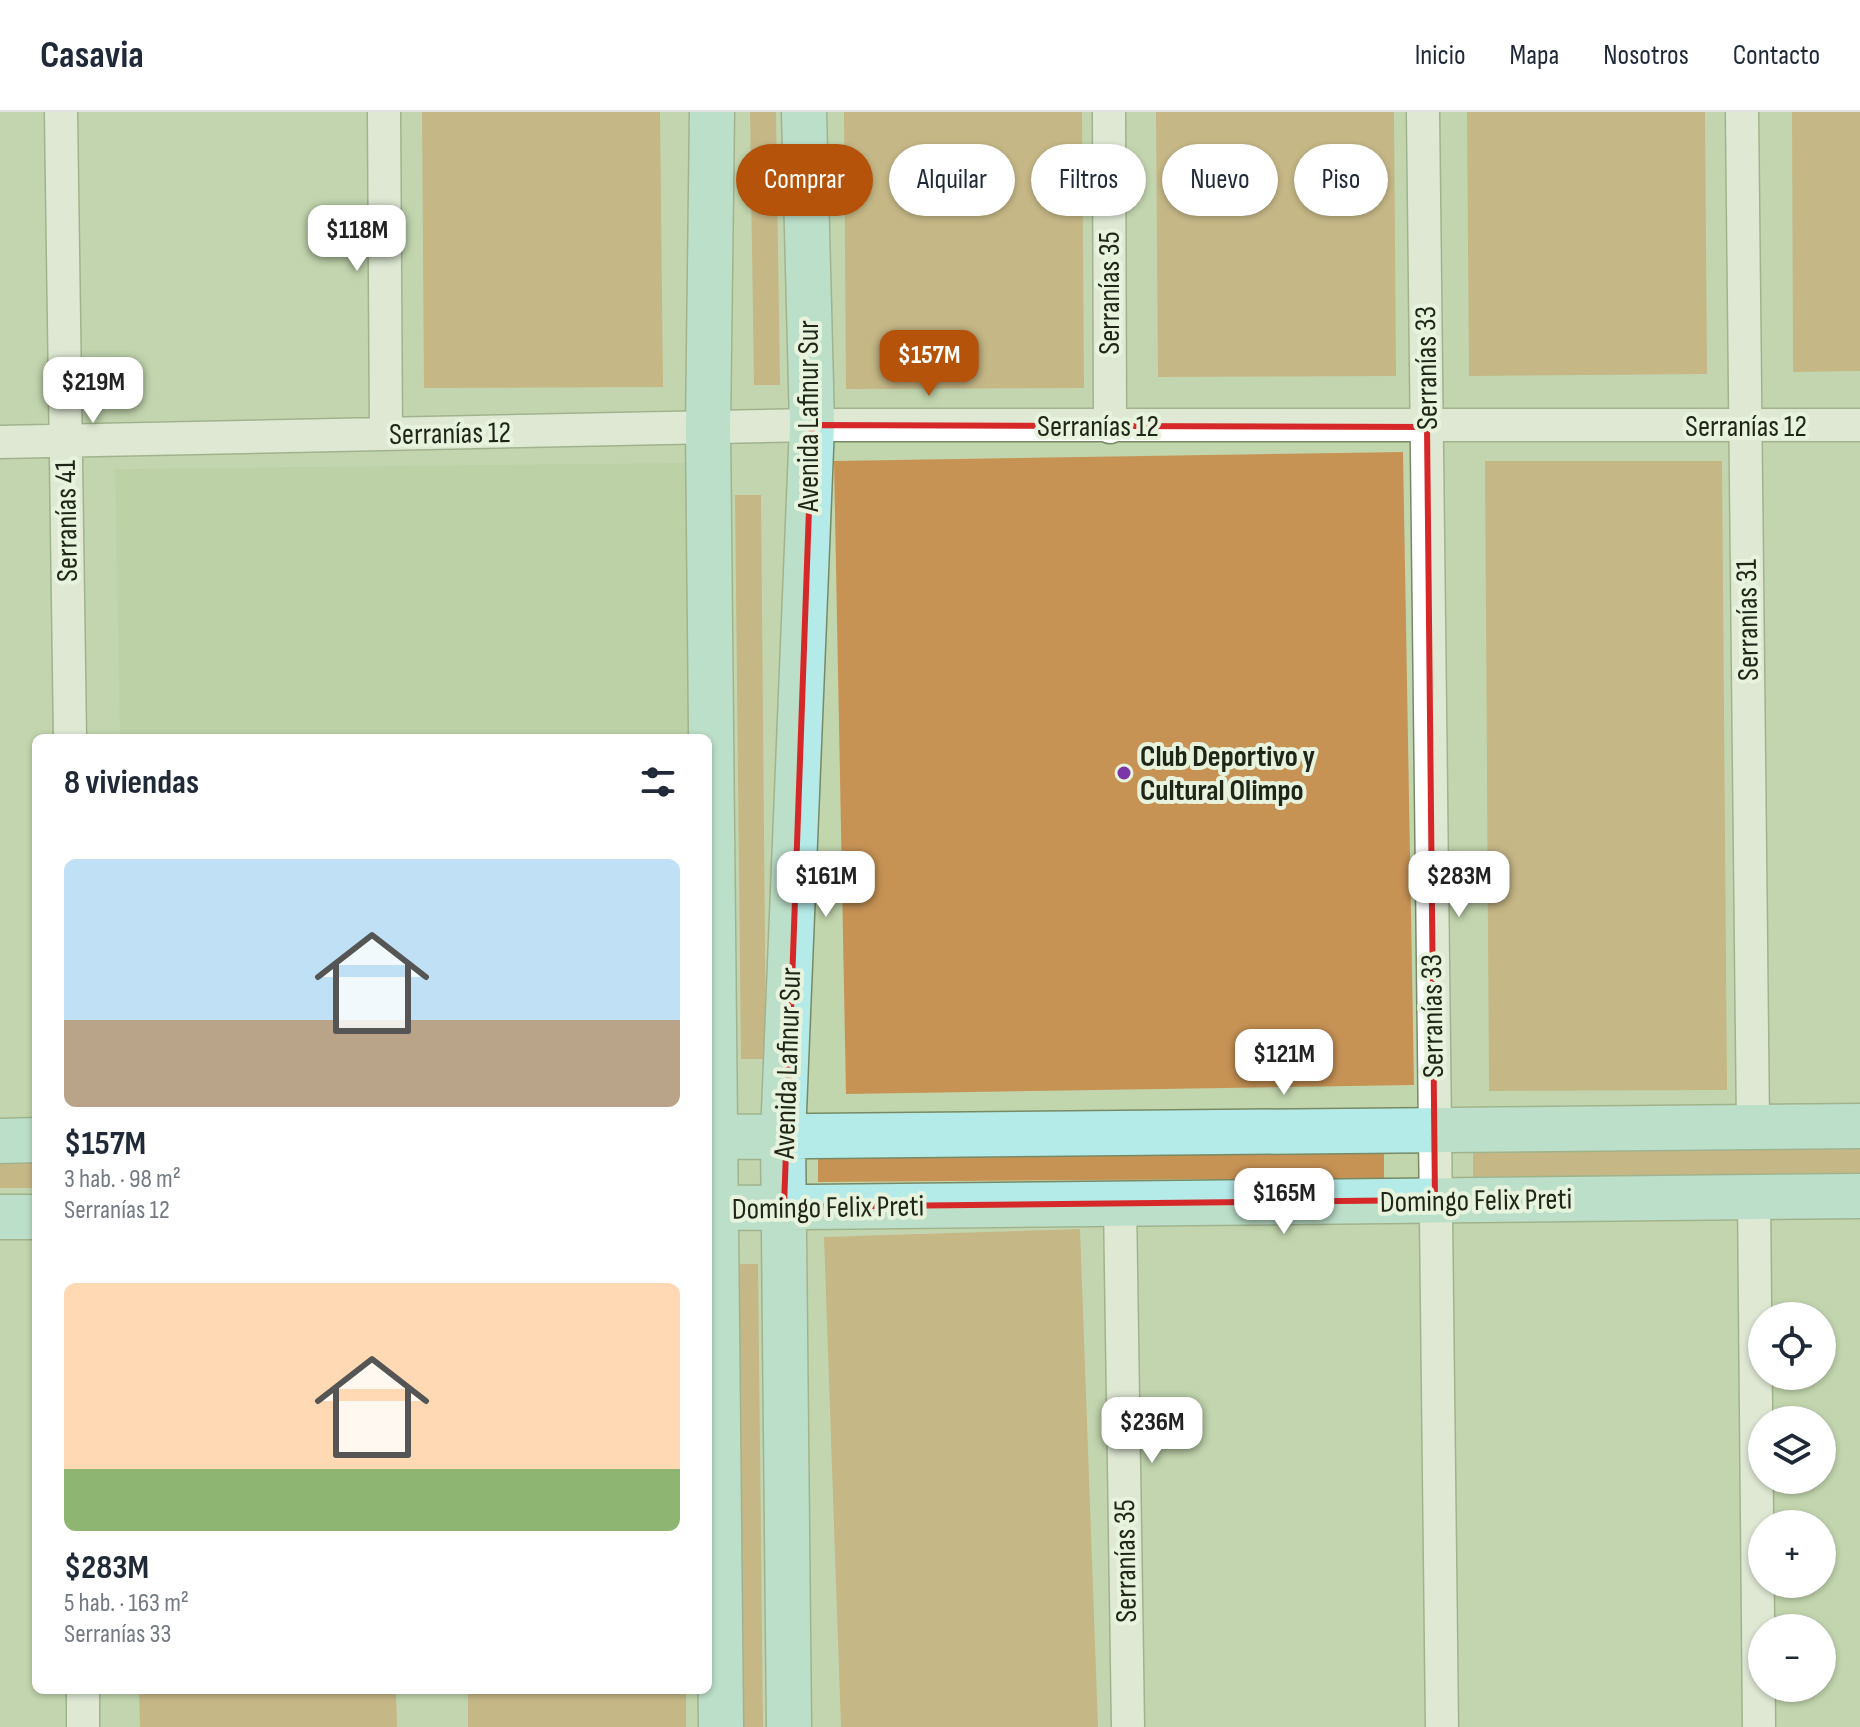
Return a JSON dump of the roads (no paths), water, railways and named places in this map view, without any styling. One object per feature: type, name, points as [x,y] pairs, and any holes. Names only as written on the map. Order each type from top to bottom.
[{"type":"main road","points":[[709,734],[708,428],[712,112]]},
{"type":"main road","name":"Avenida Lafinur Sur","points":[[789,1727],[783,1136],[812,425],[804,112]]},
{"type":"main road","points":[[712,1137],[1860,1126]]},
{"type":"main road","points":[[0,1141],[32,1140]]},
{"type":"main road","name":"Domingo Felix Preti","points":[[712,1208],[1860,1196]]},
{"type":"main road","points":[[712,1208],[721,1727]]},
{"type":"main road","points":[[0,1217],[32,1217]]},
{"type":"street","name":"Serranías 41","points":[[61,112],[70,734]]},
{"type":"street","points":[[384,112],[386,434]]},
{"type":"street","name":"Serranías 35","points":[[1109,112],[1110,427]]},
{"type":"street","name":"Serranías 33","points":[[1423,112],[1442,1727]]},
{"type":"street","name":"Serranías 31","points":[[1742,112],[1753,1127]]},
{"type":"street","name":"Serranías 12","points":[[0,442],[812,425],[1860,425]]},
{"type":"street","points":[[1754,1197],[1759,1727]]},
{"type":"street","name":"Serranías 35","points":[[1120,1203],[1128,1727]]},
{"type":"street","points":[[83,1694],[83,1727]]},
{"type":"place","name":"Club Deportivo y Cultural Olimpo","points":[[1124,773]]}]
